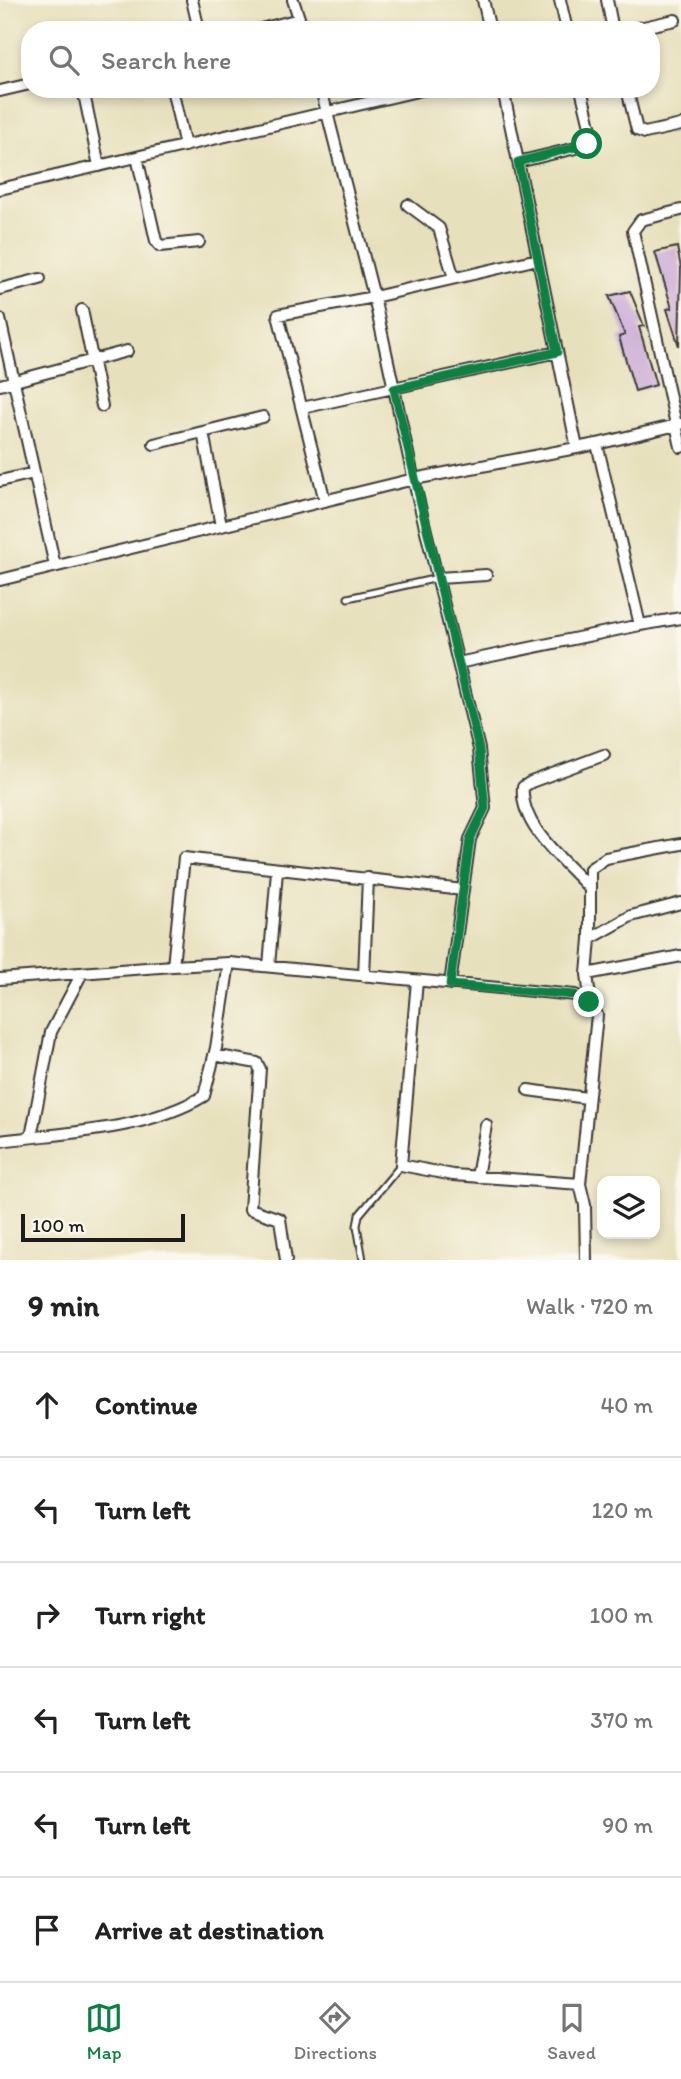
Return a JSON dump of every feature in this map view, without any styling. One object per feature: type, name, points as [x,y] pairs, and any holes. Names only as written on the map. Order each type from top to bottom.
[{"type":"street","points":[[192,0],[197,21]]},
{"type":"street","points":[[293,0],[300,21]]},
{"type":"street","points":[[483,0],[488,21]]},
{"type":"street","points":[[560,0],[565,21]]},
{"type":"street","points":[[607,0],[611,21]]},
{"type":"street","points":[[660,23],[675,20]]},
{"type":"street","points":[[0,91],[21,86]]},
{"type":"street","points":[[85,98],[99,166]]},
{"type":"street","points":[[174,98],[185,146]]},
{"type":"street","points":[[324,98],[374,297],[414,479],[479,749],[485,808],[470,839],[450,985]]},
{"type":"street","points":[[0,189],[389,98]]},
{"type":"street","points":[[505,98],[577,448]]},
{"type":"street","points":[[518,162],[584,146],[590,141],[592,134],[583,98]]},
{"type":"street","points":[[628,98],[637,130],[645,133],[681,125]]},
{"type":"street","points":[[137,157],[156,241],[160,246],[167,247],[199,242]]},
{"type":"street","points":[[408,205],[439,228],[454,278]]},
{"type":"street","points":[[681,211],[641,220],[633,231],[681,447]]},
{"type":"street","points":[[325,500],[278,315],[374,297],[538,259]]},
{"type":"street","points":[[0,289],[40,279]]},
{"type":"street","points":[[82,310],[102,405]]},
{"type":"street","points":[[0,319],[55,566]]},
{"type":"street","points":[[0,384],[127,351]]},
{"type":"street","points":[[302,408],[557,352]]},
{"type":"street","points":[[154,444],[263,417]]},
{"type":"street","points":[[0,580],[414,479],[597,444],[678,425]]},
{"type":"street","points":[[203,432],[221,526]]},
{"type":"street","points":[[597,444],[640,625]]},
{"type":"street","points":[[0,481],[34,473]]},
{"type":"street","points":[[438,578],[486,575]]},
{"type":"street","points":[[458,663],[681,618]]},
{"type":"street","points":[[589,887],[532,824],[523,787],[604,755]]},
{"type":"street","points":[[591,1006],[587,974],[590,869],[596,862],[681,844]]},
{"type":"street","points":[[173,966],[184,858],[277,871],[368,878],[463,890]]},
{"type":"street","points":[[269,967],[277,871]]},
{"type":"street","points":[[364,976],[368,878]]},
{"type":"street","points":[[590,939],[631,916],[681,903]]},
{"type":"street","points":[[587,974],[681,956]]},
{"type":"street","points":[[0,1141],[115,1125],[180,1111],[204,1096],[214,1055],[229,963]]},
{"type":"street","points":[[0,979],[229,963],[575,995],[591,1006],[597,1015],[580,1185],[585,1205],[586,1260]]},
{"type":"street","points":[[31,1137],[51,1032],[82,973]]},
{"type":"street","points":[[417,981],[401,1165],[477,1177],[580,1185]]},
{"type":"street","points":[[214,1055],[250,1060],[257,1063],[260,1069],[249,1203],[253,1212],[280,1219],[286,1260]]},
{"type":"street","points":[[528,1090],[587,1098]]},
{"type":"street","points":[[477,1177],[486,1125]]},
{"type":"lane","points":[[348,598],[438,578]]},
{"type":"lane","points":[[363,1260],[357,1226],[359,1215],[401,1165]]},
{"type":"building","points":[[677,247],[681,268],[679,346],[667,309],[672,308],[655,252]]},
{"type":"building","points":[[630,291],[644,326],[639,327],[656,385],[635,391],[619,337],[625,335],[609,296]]},
{"type":"route","points":[[587,144],[518,162],[557,352],[394,389],[479,749],[485,808],[470,839],[450,985],[575,995],[589,1002]]}]
